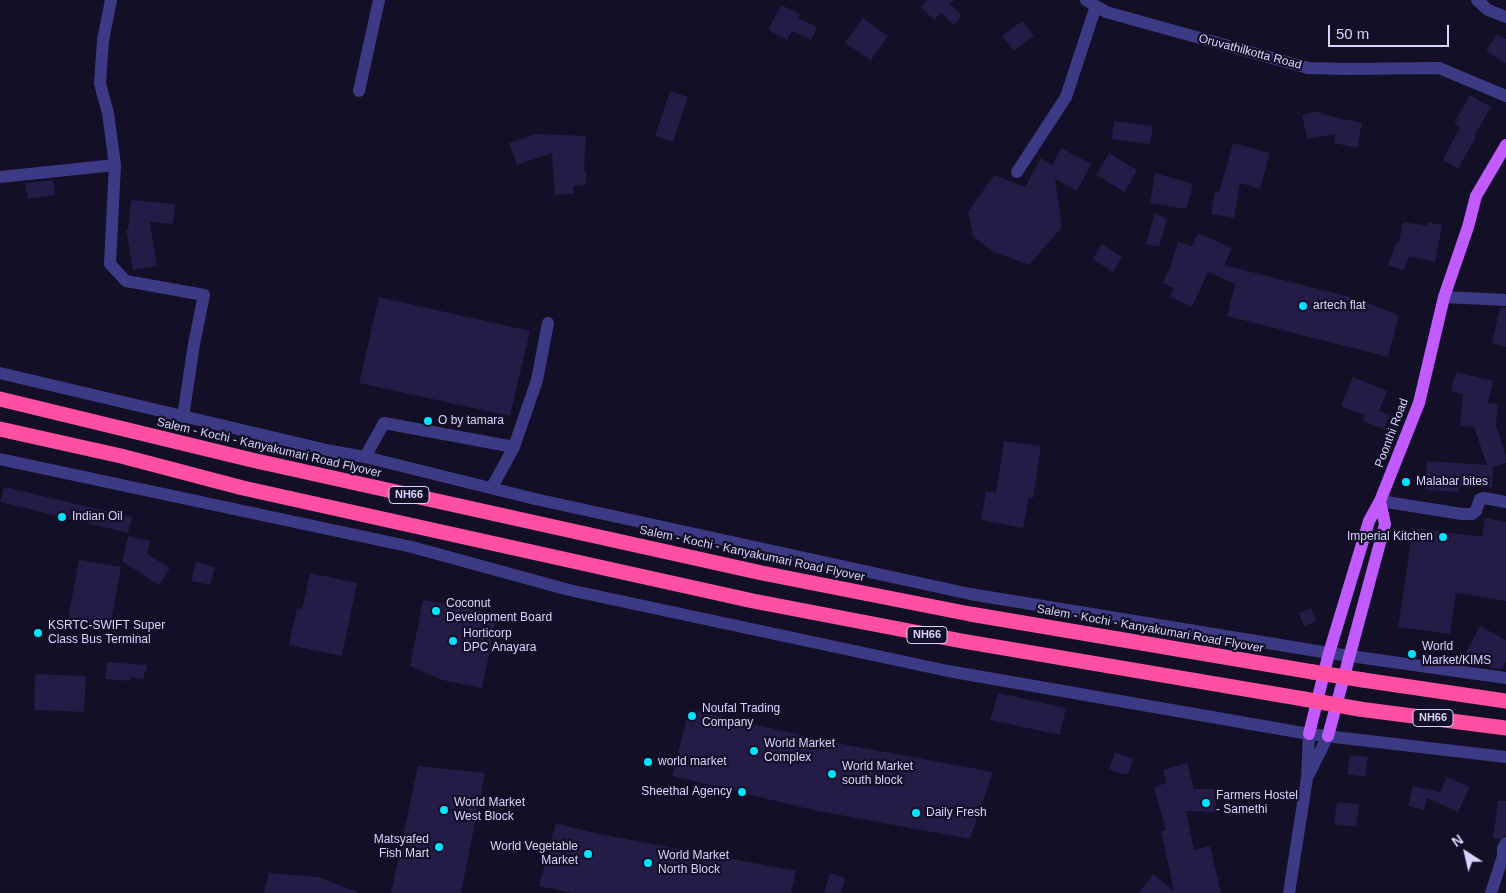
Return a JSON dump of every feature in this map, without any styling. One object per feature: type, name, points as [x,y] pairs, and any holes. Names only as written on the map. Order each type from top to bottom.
[{"type":"highway","name":"Salem - Kochi - Kanyakumari Road Flyover","points":[[0,399],[252,460],[762,573],[970,614],[1313,672],[1506,701]]},
{"type":"highway","name":"NH66","points":[[0,429],[120,456],[243,488],[753,602],[972,643],[1359,709],[1506,728]]},
{"type":"main road","name":"Poonthi Road","points":[[1308,734],[1329,653],[1369,521],[1380,501],[1418,403],[1444,297],[1476,196],[1506,145]]},
{"type":"main road","points":[[1328,736],[1385,524],[1380,501]]},
{"type":"street","points":[[111,0],[103,40],[100,84],[108,113],[115,166],[110,264],[126,281],[204,295],[194,344],[183,417]]},
{"type":"street","points":[[359,91],[379,0]]},
{"type":"street","points":[[1477,0],[1488,10],[1506,17]]},
{"type":"street","points":[[1017,172],[1066,97],[1091,3]]},
{"type":"street","name":"Oruvathilkotta Road","points":[[1091,3],[1106,12],[1308,68],[1438,68],[1506,96]]},
{"type":"street","points":[[0,177],[115,166]]},
{"type":"street","points":[[1444,297],[1506,300]]},
{"type":"street","points":[[492,487],[514,447],[537,380],[548,323]]},
{"type":"street","points":[[0,373],[535,498],[970,594],[1329,653],[1506,678]]},
{"type":"street","points":[[365,457],[384,422],[514,447]]},
{"type":"street","points":[[0,459],[412,548],[569,590],[948,670],[1308,734],[1506,757]]},
{"type":"street","points":[[1380,501],[1462,514],[1472,514],[1476,511],[1480,499],[1506,502]]},
{"type":"street","points":[[1289,893],[1307,778],[1308,734]]},
{"type":"street","points":[[1307,778],[1328,736]]},
{"type":"street","points":[[1492,893],[1503,856],[1503,848],[1506,843]]},
{"type":"building","points":[[927,0],[954,0],[950,4],[962,16],[954,25],[941,13],[934,20],[921,7]]},
{"type":"building","points":[[781,5],[800,14],[798,18],[817,27],[811,40],[792,31],[787,40],[768,30]]},
{"type":"building","points":[[863,18],[888,36],[871,60],[845,43]]},
{"type":"building","points":[[1022,21],[1034,36],[1014,51],[1002,36]]},
{"type":"building","points":[[1497,34],[1506,39],[1506,64],[1486,51]]},
{"type":"building","points":[[670,91],[688,97],[673,142],[655,136]]},
{"type":"building","points":[[1470,95],[1491,107],[1458,169],[1443,160],[1460,127],[1454,123]]},
{"type":"building","points":[[1320,111],[1321,114],[1362,123],[1357,148],[1334,143],[1336,134],[1307,139],[1302,115]]},
{"type":"building","points":[[1114,121],[1153,126],[1150,144],[1112,139]]},
{"type":"building","points":[[536,134],[586,136],[584,171],[586,171],[586,185],[573,186],[574,194],[555,195],[552,153],[517,165],[509,143]]},
{"type":"building","points":[[1233,143],[1270,153],[1260,189],[1240,183],[1234,218],[1211,214],[1215,192],[1219,193]]},
{"type":"building","points":[[1061,148],[1091,164],[1077,191],[1055,179],[1062,227],[1029,265],[994,252],[973,236],[968,212],[994,175],[1025,187],[1041,158],[1052,165]]},
{"type":"building","points":[[1109,153],[1137,170],[1125,192],[1096,175]]},
{"type":"building","points":[[1155,173],[1193,184],[1186,209],[1150,203]]},
{"type":"building","points":[[53,180],[55,195],[28,199],[25,183]]},
{"type":"building","points":[[131,200],[175,204],[173,224],[150,222],[157,266],[133,270],[126,230],[128,230]]},
{"type":"building","points":[[1155,213],[1167,219],[1159,247],[1146,244]]},
{"type":"building","points":[[1403,222],[1427,226],[1428,222],[1442,225],[1435,262],[1409,256],[1404,270],[1388,265],[1397,242],[1399,243]]},
{"type":"building","name":"artech flat","points":[[1198,233],[1232,248],[1224,265],[1354,298],[1398,315],[1388,357],[1227,316],[1235,284],[1208,272],[1192,307],[1170,297],[1174,288],[1163,283],[1178,242],[1192,246]]},
{"type":"building","points":[[1102,244],[1122,257],[1113,272],[1093,259]]},
{"type":"building","points":[[379,297],[530,331],[510,416],[359,383]]},
{"type":"building","points":[[1500,308],[1506,308],[1506,347],[1492,343]]},
{"type":"building","points":[[1456,372],[1493,381],[1488,403],[1498,404],[1496,425],[1506,456],[1506,463],[1493,467],[1492,487],[1459,487],[1459,492],[1425,490],[1427,461],[1487,465],[1474,427],[1460,426],[1463,394],[1451,391]]},
{"type":"building","points":[[1353,377],[1387,391],[1379,411],[1390,415],[1384,429],[1363,421],[1365,415],[1341,406]]},
{"type":"building","points":[[1004,441],[1041,446],[1033,498],[1029,498],[1023,528],[981,520],[986,491],[996,493]]},
{"type":"building","points":[[4,487],[132,517],[128,533],[0,502]]},
{"type":"building","points":[[1485,518],[1506,522],[1506,601],[1456,593],[1450,634],[1398,627],[1413,528],[1482,537]]},
{"type":"building","points":[[128,536],[150,541],[147,554],[170,568],[159,585],[122,561]]},
{"type":"building","points":[[79,560],[121,567],[110,628],[68,620]]},
{"type":"building","points":[[196,562],[215,567],[210,585],[191,581]]},
{"type":"building","points":[[310,573],[357,583],[342,656],[289,645],[297,608],[302,609]]},
{"type":"building","name":"Horticorp DPC Anayara","points":[[423,600],[497,615],[482,688],[442,680],[410,666]]},
{"type":"building","points":[[1311,608],[1317,621],[1304,626],[1299,613]]},
{"type":"building","points":[[1480,626],[1506,640],[1506,662],[1502,669],[1491,668],[1465,654]]},
{"type":"building","points":[[107,662],[147,665],[143,680],[131,677],[131,681],[105,679]]},
{"type":"building","points":[[35,674],[86,676],[84,712],[34,710]]},
{"type":"building","points":[[998,693],[1066,708],[1060,735],[990,720]]},
{"type":"building","name":"World Market south block","points":[[689,709],[826,741],[993,772],[970,839],[813,810],[672,776]]},
{"type":"building","points":[[1115,752],[1133,759],[1128,774],[1122,774],[1109,769]]},
{"type":"building","points":[[1350,755],[1368,757],[1365,777],[1347,774]]},
{"type":"building","points":[[1187,763],[1194,789],[1216,789],[1216,812],[1186,811],[1194,850],[1210,846],[1221,893],[1139,893],[1153,874],[1174,891],[1161,831],[1166,830],[1154,787],[1167,783],[1163,770]]},
{"type":"building","name":"World Market West Block","points":[[418,766],[485,773],[461,893],[391,893]]},
{"type":"building","points":[[1447,777],[1470,787],[1458,812],[1427,798],[1424,810],[1408,806],[1413,786],[1440,792]]},
{"type":"building","points":[[1498,801],[1506,801],[1506,835],[1499,839],[1493,838]]},
{"type":"building","points":[[1337,802],[1359,804],[1356,827],[1334,824]]},
{"type":"building","name":"World Market North Block","points":[[556,823],[594,833],[796,871],[791,893],[572,893],[539,886]]},
{"type":"building","points":[[269,873],[318,877],[357,893],[264,893]]},
{"type":"building","points":[[830,873],[845,878],[841,893],[824,893]]},
{"type":"place","name":"artech flat","points":[[1303,306]]},
{"type":"place","name":"O by tamara","points":[[428,421]]},
{"type":"place","name":"Malabar bites","points":[[1406,482]]},
{"type":"place","name":"Indian Oil","points":[[62,517]]},
{"type":"place","name":"Imperial Kitchen","points":[[1443,537]]},
{"type":"place","name":"Coconut Development Board","points":[[436,611]]},
{"type":"place","name":"KSRTC-SWIFT Super Class Bus Terminal","points":[[38,633]]},
{"type":"place","name":"Horticorp DPC Anayara","points":[[453,641]]},
{"type":"place","name":"World Market/KIMS","points":[[1412,654]]},
{"type":"place","name":"Noufal Trading Company","points":[[692,716]]},
{"type":"place","name":"World Market Complex","points":[[754,751]]},
{"type":"place","name":"world market","points":[[648,762]]},
{"type":"place","name":"World Market south block","points":[[832,774]]},
{"type":"place","name":"Sheethal Agency","points":[[742,792]]},
{"type":"place","name":"Farmers Hostel - Samethi","points":[[1206,803]]},
{"type":"place","name":"World Market West Block","points":[[444,810]]},
{"type":"place","name":"Daily Fresh","points":[[916,813]]},
{"type":"place","name":"Matsyafed Fish Mart","points":[[439,847]]},
{"type":"place","name":"World Vegetable Market","points":[[588,854]]},
{"type":"place","name":"World Market North Block","points":[[648,863]]}]
